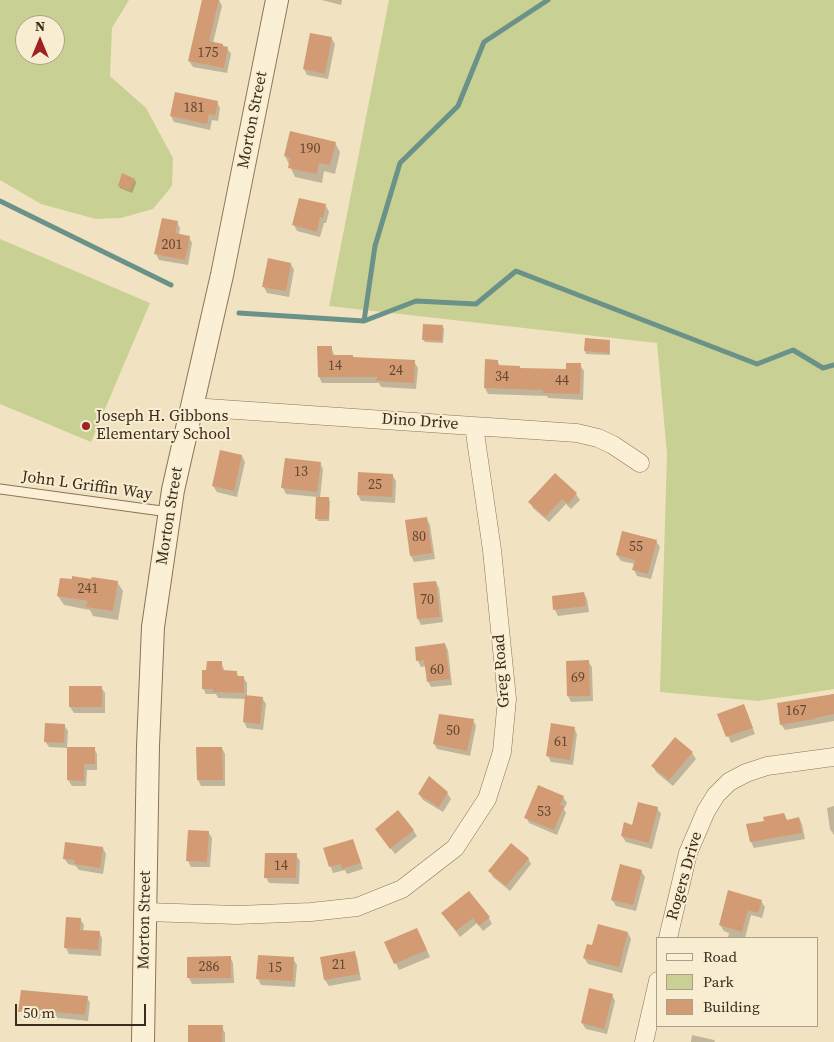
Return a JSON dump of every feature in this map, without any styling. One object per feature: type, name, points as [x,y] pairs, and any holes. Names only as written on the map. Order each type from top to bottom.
[{"type":"street","name":"Morton Street","points":[[143,1042],[148,746],[154,627],[169,512],[223,267],[277,0]]},
{"type":"street","name":"Dino Drive","points":[[192,407],[577,433],[598,438],[612,444],[640,463]]},
{"type":"street","name":"Greg Road","points":[[146,912],[237,915],[311,912],[357,907],[402,889],[455,848],[487,798],[502,752],[507,699],[492,550],[474,426]]},
{"type":"street","name":"Rogers Drive","points":[[668,937],[688,853],[706,811],[716,795],[730,782],[746,773],[767,766],[834,757]]},
{"type":"street","points":[[644,1042],[656,990]]},
{"type":"lane","name":"John L Griffin Way","points":[[0,489],[169,512]]},
{"type":"green space","points":[[0,0],[129,0],[112,28],[110,76],[146,108],[173,158],[172,186],[153,209],[121,218],[96,219],[41,204],[0,180]]},
{"type":"green space","points":[[389,0],[834,0],[834,689],[758,701],[660,692],[667,454],[657,343],[329,306]]},
{"type":"green space","points":[[0,239],[150,303],[91,442],[0,404]]},
{"type":"building","points":[[202,0],[219,0],[209,41],[228,47],[224,68],[188,61]]},
{"type":"building","points":[[310,33],[332,37],[325,74],[303,69]]},
{"type":"building","points":[[175,92],[218,101],[215,116],[209,114],[207,124],[170,116]]},
{"type":"building","points":[[290,131],[336,142],[330,165],[319,163],[317,174],[288,168],[290,158],[284,156]]},
{"type":"building","points":[[122,173],[135,179],[130,191],[118,186]]},
{"type":"building","points":[[299,198],[326,204],[323,218],[320,217],[317,232],[292,225]]},
{"type":"building","points":[[162,218],[178,221],[175,233],[190,236],[185,260],[154,254]]},
{"type":"building","points":[[268,258],[291,263],[286,291],[262,287]]},
{"type":"building","points":[[423,324],[443,325],[442,341],[422,340]]},
{"type":"building","points":[[585,338],[610,340],[609,353],[584,351]]},
{"type":"building","points":[[317,346],[332,346],[332,355],[415,360],[414,383],[376,381],[377,377],[318,377]]},
{"type":"building","points":[[485,359],[498,360],[498,365],[520,366],[520,368],[566,369],[566,363],[581,363],[580,394],[543,393],[543,390],[484,388]]},
{"type":"building","points":[[220,450],[242,455],[234,491],[212,486]]},
{"type":"building","points":[[285,458],[321,462],[317,492],[281,488]]},
{"type":"building","points":[[358,472],[393,474],[392,497],[357,495]]},
{"type":"building","points":[[555,473],[577,493],[568,504],[562,499],[545,517],[528,502]]},
{"type":"building","points":[[316,497],[329,497],[329,519],[315,519]]},
{"type":"building","points":[[427,517],[432,553],[410,556],[405,520]]},
{"type":"building","points":[[622,531],[657,540],[648,574],[632,570],[635,560],[616,555]]},
{"type":"building","points":[[72,576],[118,581],[113,611],[86,607],[88,601],[57,596],[60,578],[72,579]]},
{"type":"building","points":[[436,581],[440,617],[417,619],[413,583]]},
{"type":"building","points":[[584,592],[586,606],[553,610],[552,596]]},
{"type":"building","points":[[445,643],[450,679],[427,682],[424,660],[416,661],[415,647]]},
{"type":"building","points":[[589,660],[590,696],[567,696],[566,661]]},
{"type":"building","points":[[207,661],[222,661],[222,670],[237,671],[237,676],[244,676],[244,693],[213,692],[213,689],[202,689],[202,670],[206,670]]},
{"type":"building","points":[[69,686],[102,686],[102,707],[69,707]]},
{"type":"building","points":[[834,694],[834,714],[780,725],[777,703]]},
{"type":"building","points":[[245,695],[263,697],[260,724],[243,722]]},
{"type":"building","points":[[744,704],[753,728],[726,737],[717,714]]},
{"type":"building","points":[[439,714],[474,719],[467,751],[433,744]]},
{"type":"building","points":[[45,723],[65,724],[64,743],[44,742]]},
{"type":"building","points":[[551,723],[575,727],[570,760],[546,756]]},
{"type":"building","points":[[675,737],[693,752],[669,780],[651,766]]},
{"type":"building","points":[[67,747],[95,747],[95,764],[84,764],[84,781],[67,780]]},
{"type":"building","points":[[196,747],[222,747],[223,780],[197,780]]},
{"type":"building","points":[[429,776],[448,792],[439,807],[418,794]]},
{"type":"building","points":[[538,785],[564,796],[560,805],[564,806],[554,830],[524,818]]},
{"type":"building","points":[[638,802],[658,807],[649,843],[621,836],[624,822],[632,825]]},
{"type":"building","points":[[398,810],[414,830],[390,849],[375,829]]},
{"type":"building","points":[[784,813],[787,820],[799,817],[802,833],[750,842],[746,824],[764,821],[763,817]]},
{"type":"building","points":[[188,830],[209,831],[207,862],[186,861]]},
{"type":"building","points":[[353,839],[361,863],[342,869],[341,864],[329,867],[323,848]]},
{"type":"building","points":[[65,842],[103,847],[100,868],[74,864],[75,860],[63,859]]},
{"type":"building","points":[[511,843],[529,858],[506,886],[488,871]]},
{"type":"building","points":[[265,853],[297,853],[296,878],[264,878]]},
{"type":"building","points":[[620,864],[642,870],[633,905],[611,900]]},
{"type":"building","points":[[728,890],[762,900],[758,913],[748,910],[742,932],[719,925]]},
{"type":"building","points":[[469,891],[490,917],[479,926],[473,918],[456,931],[441,913]]},
{"type":"building","points":[[66,917],[81,918],[80,930],[100,931],[98,950],[64,948]]},
{"type":"building","points":[[598,924],[628,932],[619,967],[583,958],[587,944],[592,945]]},
{"type":"building","points":[[417,928],[427,950],[394,964],[384,942]]},
{"type":"building","points":[[355,951],[359,974],[324,980],[320,957]]},
{"type":"building","points":[[258,955],[294,957],[293,981],[256,979]]},
{"type":"building","points":[[231,956],[231,978],[187,978],[187,957]]},
{"type":"building","points":[[589,988],[613,994],[604,1029],[581,1023]]},
{"type":"building","points":[[21,990],[88,996],[85,1015],[37,1010],[37,1013],[18,1012]]},
{"type":"building","points":[[188,1025],[223,1025],[222,1042],[188,1042]]},
{"type":"waterway","points":[[364,321],[375,246],[400,163],[458,106],[484,42],[548,0]]},
{"type":"waterway","points":[[0,201],[171,285]]},
{"type":"waterway","points":[[239,313],[364,321],[416,301],[476,304],[516,271],[757,364],[793,350],[823,368],[834,365]]},
{"type":"place","name":"Joseph H. Gibbons Elementary School","points":[[86,426]]}]
